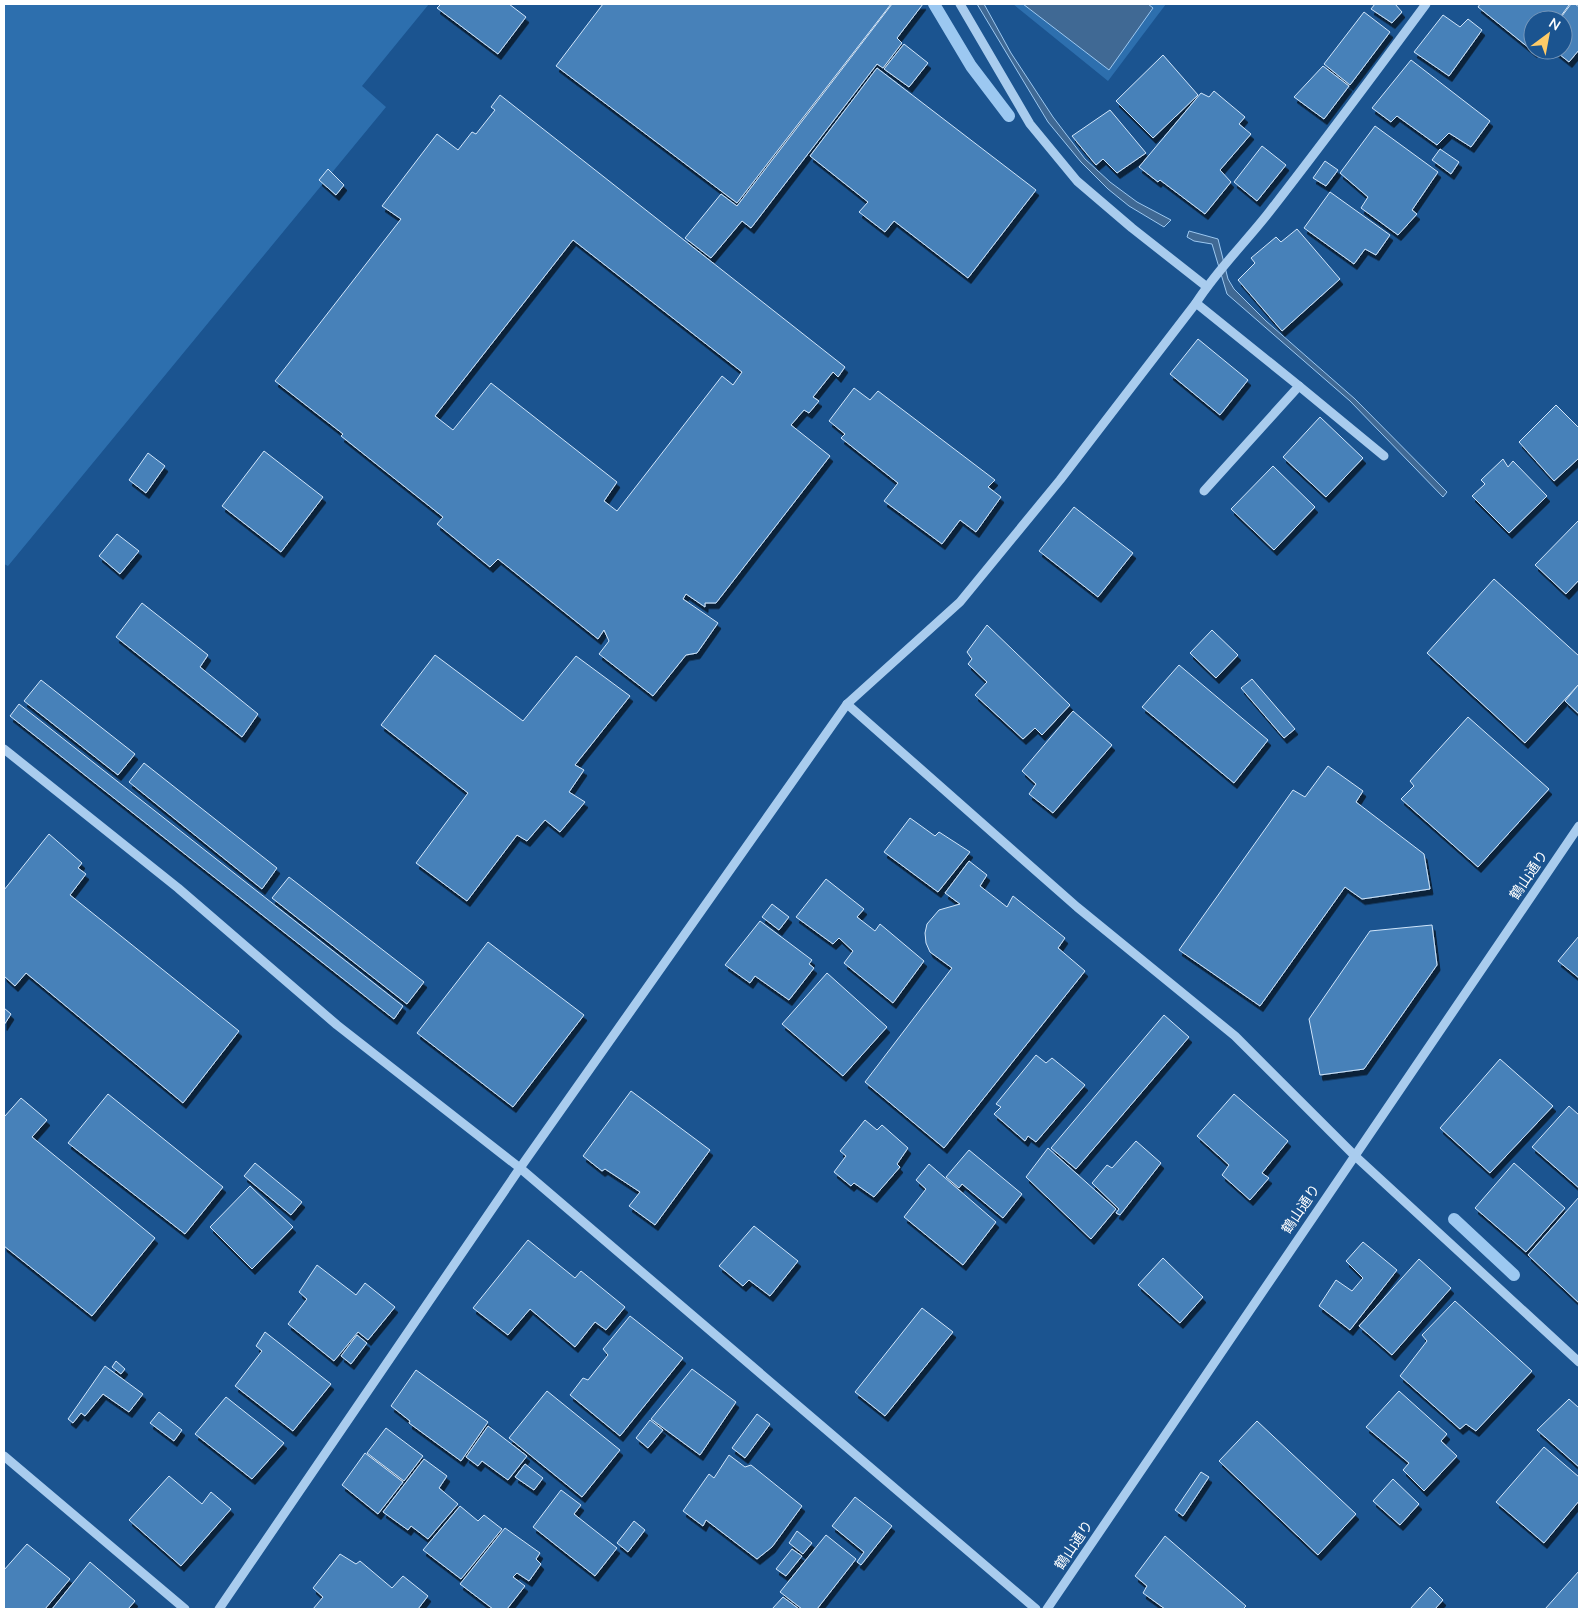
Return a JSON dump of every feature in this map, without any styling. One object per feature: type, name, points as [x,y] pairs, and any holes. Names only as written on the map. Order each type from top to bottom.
[{"type":"street","points":[[960,4],[1030,124],[1077,181],[1132,228],[1207,287]]},
{"type":"street","points":[[218,1609],[520,1168],[847,704],[960,602],[1060,480],[1207,287],[1255,231],[1324,142],[1426,4]]},
{"type":"street","points":[[1196,303],[1384,456]]},
{"type":"street","points":[[1204,491],[1299,386]]},
{"type":"street","points":[[847,704],[1077,907],[1235,1036],[1354,1155],[1579,1362]]},
{"type":"street","points":[[4,748],[178,888],[337,1025],[520,1168],[1036,1609]]},
{"type":"street","name":"鶴山通り","points":[[1047,1609],[1579,826]]},
{"type":"street","points":[[4,1456],[185,1609]]},
{"type":"shaded area","points":[[4,4],[429,4],[362,86],[386,107],[8,566],[4,564]]},
{"type":"shaded area","points":[[977,4],[984,4],[1011,53],[1053,117],[1085,159],[1110,182],[1137,202],[1171,220],[1164,227],[1129,206],[1108,189],[1081,162],[1048,122]]},
{"type":"shaded area","points":[[1013,4],[1166,4],[1108,81]]},
{"type":"shaded area","points":[[1023,4],[1148,4],[1153,8],[1109,70]]},
{"type":"shaded area","points":[[1189,231],[1218,239],[1228,279],[1234,289],[1266,321],[1355,399],[1447,492],[1443,497],[1350,401],[1227,294],[1212,244],[1194,241],[1187,237]]},
{"type":"building","points":[[441,4],[509,4],[526,17],[498,54],[437,8]]},
{"type":"building","points":[[603,4],[891,4],[737,203],[556,66]]},
{"type":"building","points":[[892,4],[923,4],[897,38],[902,43],[883,68],[877,64],[751,228],[742,221],[711,258],[685,238],[721,194],[737,206]]},
{"type":"building","points":[[1375,4],[1395,4],[1402,12],[1392,23],[1371,9]]},
{"type":"building","points":[[1480,4],[1569,5],[1565,10],[1523,10],[1523,43],[1478,7]]},
{"type":"building","points":[[1571,4],[1579,7],[1579,50],[1573,57],[1573,10],[1566,10]]},
{"type":"building","points":[[1364,12],[1390,32],[1350,85],[1324,64]]},
{"type":"building","points":[[1443,15],[1460,27],[1468,19],[1482,30],[1449,76],[1414,52]]},
{"type":"building","points":[[904,44],[928,63],[909,87],[884,69]]},
{"type":"building","points":[[1163,55],[1198,95],[1153,138],[1116,101]]},
{"type":"building","points":[[1411,60],[1490,121],[1471,147],[1449,133],[1437,145],[1397,116],[1391,122],[1372,108]]},
{"type":"building","points":[[1323,66],[1349,86],[1324,119],[1294,97]]},
{"type":"building","points":[[877,68],[1036,190],[968,278],[894,221],[885,232],[859,212],[868,202],[810,156]]},
{"type":"building","points":[[1214,91],[1245,117],[1239,124],[1251,134],[1220,170],[1231,182],[1205,214],[1160,180],[1158,182],[1139,167],[1201,93],[1209,97]]},
{"type":"building","points":[[500,95],[845,367],[838,377],[833,372],[813,397],[819,401],[809,413],[804,410],[791,425],[830,456],[716,603],[705,603],[705,607],[686,594],[683,599],[718,623],[697,653],[686,655],[653,696],[599,654],[609,641],[604,630],[598,639],[498,559],[490,567],[437,524],[443,517],[341,436],[343,434],[275,381],[401,219],[382,206],[437,134],[458,150],[472,132],[476,134],[495,110],[491,107]],"holes":[[[573,240],[742,372],[733,385],[722,376],[617,511],[604,501],[617,482],[491,383],[453,430],[435,416]]]},
{"type":"building","points":[[1110,110],[1146,153],[1117,173],[1103,159],[1096,165],[1072,136]]},
{"type":"building","points":[[1375,126],[1438,172],[1412,210],[1417,214],[1398,235],[1361,208],[1368,197],[1340,173]]},
{"type":"building","points":[[1262,146],[1286,165],[1257,201],[1234,182]]},
{"type":"building","points":[[1440,149],[1459,162],[1451,174],[1432,160]]},
{"type":"building","points":[[1325,161],[1338,170],[1326,186],[1313,178]]},
{"type":"building","points":[[328,169],[344,185],[336,195],[319,180]]},
{"type":"building","points":[[1330,192],[1390,235],[1376,255],[1365,249],[1354,264],[1304,228]]},
{"type":"building","points":[[1297,229],[1340,279],[1282,331],[1238,280],[1255,263],[1251,258],[1276,237],[1281,242]]},
{"type":"building","points":[[1198,339],[1248,380],[1220,415],[1170,374]]},
{"type":"building","points":[[854,388],[870,400],[878,391],[995,480],[988,487],[1001,497],[976,532],[960,520],[942,544],[884,501],[898,483],[841,438],[845,434],[829,421]]},
{"type":"building","points":[[1556,405],[1579,428],[1579,458],[1554,481],[1519,442]]},
{"type":"building","points":[[1320,417],[1363,458],[1326,497],[1283,457]]},
{"type":"building","points":[[264,451],[323,497],[281,552],[222,506]]},
{"type":"building","points":[[148,453],[165,466],[146,493],[129,480]]},
{"type":"building","points":[[1503,459],[1508,467],[1513,461],[1547,496],[1509,533],[1472,496],[1485,484],[1481,480]]},
{"type":"building","points":[[1273,466],[1315,507],[1274,550],[1231,509]]},
{"type":"building","points":[[1074,507],[1133,553],[1098,597],[1039,551]]},
{"type":"building","points":[[1579,520],[1579,580],[1566,594],[1535,565]]},
{"type":"building","points":[[117,534],[139,551],[120,574],[99,556]]},
{"type":"building","points":[[1494,579],[1579,656],[1579,684],[1525,743],[1427,653]]},
{"type":"building","points":[[142,603],[208,655],[200,667],[258,714],[242,737],[116,637]]},
{"type":"building","points":[[987,625],[1070,705],[1042,735],[1035,728],[1023,739],[975,695],[987,682],[968,664],[972,659],[967,652]]},
{"type":"building","points":[[1212,630],[1238,655],[1216,678],[1190,653]]},
{"type":"building","points":[[435,655],[523,721],[576,656],[630,696],[575,765],[584,770],[569,792],[585,802],[560,832],[545,820],[527,841],[517,835],[467,901],[416,863],[468,793],[381,725]]},
{"type":"building","points":[[1179,665],[1268,740],[1234,783],[1142,707]]},
{"type":"building","points":[[1252,679],[1295,729],[1284,738],[1241,688]]},
{"type":"building","points":[[41,680],[135,754],[118,775],[24,701]]},
{"type":"building","points":[[1579,684],[1579,714],[1565,701]]},
{"type":"building","points":[[19,704],[403,1006],[394,1019],[10,716]]},
{"type":"building","points":[[1073,711],[1112,745],[1053,813],[1029,794],[1036,784],[1022,771]]},
{"type":"building","points":[[1468,717],[1549,789],[1478,867],[1401,799],[1414,786],[1410,781]]},
{"type":"building","points":[[144,763],[277,868],[262,889],[129,782]]},
{"type":"building","points":[[1328,766],[1363,791],[1356,802],[1424,854],[1430,889],[1362,899],[1345,887],[1260,1006],[1179,950],[1293,790],[1305,797]]},
{"type":"building","points":[[910,818],[935,836],[939,832],[970,852],[938,892],[884,852]]},
{"type":"building","points":[[49,834],[82,863],[78,868],[86,874],[70,895],[239,1031],[183,1103],[26,973],[15,986],[4,976],[4,890]]},
{"type":"building","points":[[969,861],[987,875],[980,886],[1007,907],[1013,896],[1065,938],[1058,948],[1085,971],[944,1148],[865,1082],[952,968],[930,952],[926,943],[925,933],[927,924],[939,910],[960,904],[945,893]]},
{"type":"building","points":[[289,877],[424,982],[407,1004],[272,898]]},
{"type":"building","points":[[826,879],[864,909],[857,917],[875,931],[880,924],[924,961],[893,1003],[844,963],[853,951],[839,938],[833,944],[796,917]]},
{"type":"building","points":[[772,904],[789,917],[779,930],[762,917]]},
{"type":"building","points":[[760,921],[812,960],[809,964],[814,968],[789,1000],[755,976],[750,983],[725,965]]},
{"type":"building","points":[[1432,925],[1437,965],[1364,1069],[1320,1075],[1309,1019],[1370,931]]},
{"type":"building","points":[[1579,936],[1579,978],[1558,961]]},
{"type":"building","points":[[488,942],[584,1015],[513,1107],[417,1033]]},
{"type":"building","points":[[827,973],[887,1027],[843,1076],[782,1024]]},
{"type":"building","points":[[4,1008],[11,1014],[4,1025]]},
{"type":"building","points":[[1164,1015],[1189,1037],[1076,1169],[1051,1148]]},
{"type":"building","points":[[1036,1055],[1046,1063],[1052,1058],[1085,1085],[1036,1142],[1028,1136],[1025,1141],[994,1114],[1001,1107],[996,1104]]},
{"type":"building","points":[[1500,1059],[1553,1106],[1490,1173],[1440,1128]]},
{"type":"building","points":[[631,1091],[710,1150],[655,1225],[629,1206],[640,1192],[605,1169],[602,1171],[583,1156]]},
{"type":"building","points":[[108,1094],[223,1187],[185,1234],[68,1143]]},
{"type":"building","points":[[1234,1094],[1288,1141],[1262,1173],[1269,1178],[1250,1200],[1222,1175],[1229,1165],[1197,1136]]},
{"type":"building","points":[[21,1098],[47,1120],[32,1137],[155,1238],[92,1316],[4,1246],[4,1115]]},
{"type":"building","points":[[1569,1106],[1579,1115],[1579,1188],[1532,1147]]},
{"type":"building","points":[[865,1120],[877,1130],[882,1125],[908,1148],[897,1164],[900,1167],[874,1197],[854,1183],[851,1186],[834,1172],[846,1156],[840,1151]]},
{"type":"building","points":[[1136,1141],[1161,1163],[1120,1215],[1116,1213],[1119,1209],[1092,1183],[1107,1165],[1112,1168]]},
{"type":"building","points":[[1048,1148],[1116,1209],[1091,1239],[1026,1177]]},
{"type":"building","points":[[969,1150],[1022,1194],[1003,1218],[962,1184],[959,1188],[946,1177]]},
{"type":"building","points":[[255,1163],[302,1202],[291,1215],[244,1176]]},
{"type":"building","points":[[1514,1163],[1565,1208],[1526,1252],[1475,1208]]},
{"type":"building","points":[[929,1164],[996,1222],[963,1265],[904,1217],[926,1189],[916,1180]]},
{"type":"building","points":[[250,1186],[293,1227],[252,1269],[210,1227]]},
{"type":"building","points":[[1579,1197],[1579,1303],[1528,1255]]},
{"type":"building","points":[[754,1226],[798,1261],[770,1296],[749,1280],[743,1286],[719,1266]]},
{"type":"building","points":[[528,1240],[575,1278],[581,1271],[625,1307],[606,1330],[595,1322],[575,1347],[530,1309],[508,1335],[473,1308]]},
{"type":"building","points":[[1363,1242],[1397,1270],[1350,1330],[1319,1306],[1336,1280],[1352,1291],[1363,1278],[1346,1261]]},
{"type":"building","points":[[1163,1258],[1203,1297],[1180,1323],[1138,1285]]},
{"type":"building","points":[[1419,1259],[1451,1288],[1392,1355],[1359,1326]]},
{"type":"building","points":[[317,1265],[356,1295],[365,1283],[395,1307],[368,1340],[358,1332],[334,1361],[288,1324],[307,1299],[299,1292]]},
{"type":"building","points":[[1455,1301],[1532,1371],[1476,1431],[1466,1424],[1460,1429],[1400,1376],[1427,1341],[1422,1335]]},
{"type":"building","points":[[922,1308],[953,1332],[885,1416],[855,1392]]},
{"type":"building","points":[[630,1316],[683,1358],[620,1436],[570,1395],[583,1378],[588,1380],[608,1355],[603,1349]]},
{"type":"building","points":[[265,1332],[331,1384],[293,1431],[235,1386],[262,1351],[256,1346]]},
{"type":"building","points":[[357,1335],[367,1343],[351,1364],[341,1356]]},
{"type":"building","points":[[116,1361],[125,1369],[121,1374],[112,1367]]},
{"type":"building","points":[[105,1366],[143,1394],[129,1412],[103,1394],[85,1416],[81,1413],[73,1423],[68,1419]]},
{"type":"building","points":[[692,1369],[736,1402],[700,1455],[651,1419]]},
{"type":"building","points":[[416,1370],[488,1422],[461,1461],[409,1423],[410,1421],[391,1406]]},
{"type":"building","points":[[547,1391],[620,1450],[582,1497],[509,1438]]},
{"type":"building","points":[[1399,1391],[1447,1434],[1441,1441],[1457,1456],[1424,1491],[1403,1470],[1409,1463],[1366,1427]]},
{"type":"building","points":[[226,1397],[284,1443],[252,1479],[195,1434]]},
{"type":"building","points":[[1569,1399],[1579,1408],[1579,1467],[1537,1430]]},
{"type":"building","points":[[159,1412],[182,1430],[174,1441],[150,1423]]},
{"type":"building","points":[[757,1414],[770,1424],[745,1458],[732,1448]]},
{"type":"building","points":[[650,1420],[663,1430],[648,1448],[636,1438]]},
{"type":"building","points":[[1257,1421],[1356,1514],[1318,1555],[1219,1461]]},
{"type":"building","points":[[488,1426],[527,1456],[508,1480],[482,1461],[478,1466],[466,1457]]},
{"type":"building","points":[[386,1428],[423,1456],[404,1481],[367,1453]]},
{"type":"building","points":[[1544,1447],[1579,1477],[1579,1501],[1544,1543],[1496,1502]]},
{"type":"building","points":[[365,1453],[403,1482],[378,1514],[342,1485]]},
{"type":"building","points":[[729,1455],[745,1467],[751,1465],[802,1506],[772,1547],[757,1559],[706,1520],[703,1526],[683,1511],[709,1474],[714,1478]]},
{"type":"building","points":[[424,1459],[447,1476],[439,1488],[458,1504],[428,1539],[411,1526],[408,1530],[383,1512]]},
{"type":"building","points":[[525,1464],[543,1478],[534,1490],[515,1477]]},
{"type":"building","points":[[1201,1472],[1209,1477],[1183,1516],[1175,1510]]},
{"type":"building","points":[[169,1476],[202,1504],[211,1492],[231,1509],[181,1566],[129,1520]]},
{"type":"building","points":[[1393,1479],[1419,1504],[1400,1525],[1373,1501]]},
{"type":"building","points":[[561,1490],[581,1505],[574,1514],[617,1548],[595,1576],[533,1527]]},
{"type":"building","points":[[855,1497],[892,1526],[861,1565],[857,1562],[864,1552],[832,1526]]},
{"type":"building","points":[[460,1506],[478,1521],[484,1515],[502,1529],[461,1579],[423,1550]]},
{"type":"building","points":[[634,1521],[645,1530],[628,1552],[617,1543]]},
{"type":"building","points":[[505,1528],[540,1553],[536,1559],[541,1564],[529,1581],[517,1573],[513,1577],[525,1586],[507,1609],[493,1609],[460,1584]]},
{"type":"building","points":[[797,1531],[812,1543],[803,1554],[789,1543]]},
{"type":"building","points":[[826,1535],[856,1559],[817,1609],[802,1609],[780,1592]]},
{"type":"building","points":[[1165,1536],[1246,1606],[1243,1609],[1165,1609],[1143,1593],[1147,1586],[1135,1576]]},
{"type":"building","points":[[27,1544],[70,1579],[45,1609],[4,1609],[4,1570]]},
{"type":"building","points":[[792,1549],[802,1556],[786,1576],[776,1569]]},
{"type":"building","points":[[340,1554],[356,1564],[360,1561],[392,1588],[403,1576],[428,1596],[418,1609],[313,1609],[323,1597],[313,1588]]},
{"type":"building","points":[[90,1562],[135,1601],[128,1609],[52,1609]]},
{"type":"building","points":[[1579,1571],[1579,1609],[1545,1609]]},
{"type":"building","points":[[1430,1587],[1443,1600],[1435,1609],[1410,1609]]},
{"type":"building","points":[[783,1597],[799,1609],[772,1609]]},
{"type":"waterway","points":[[934,4],[971,66],[1009,116]]},
{"type":"waterway","points":[[1454,1219],[1514,1275]]}]
